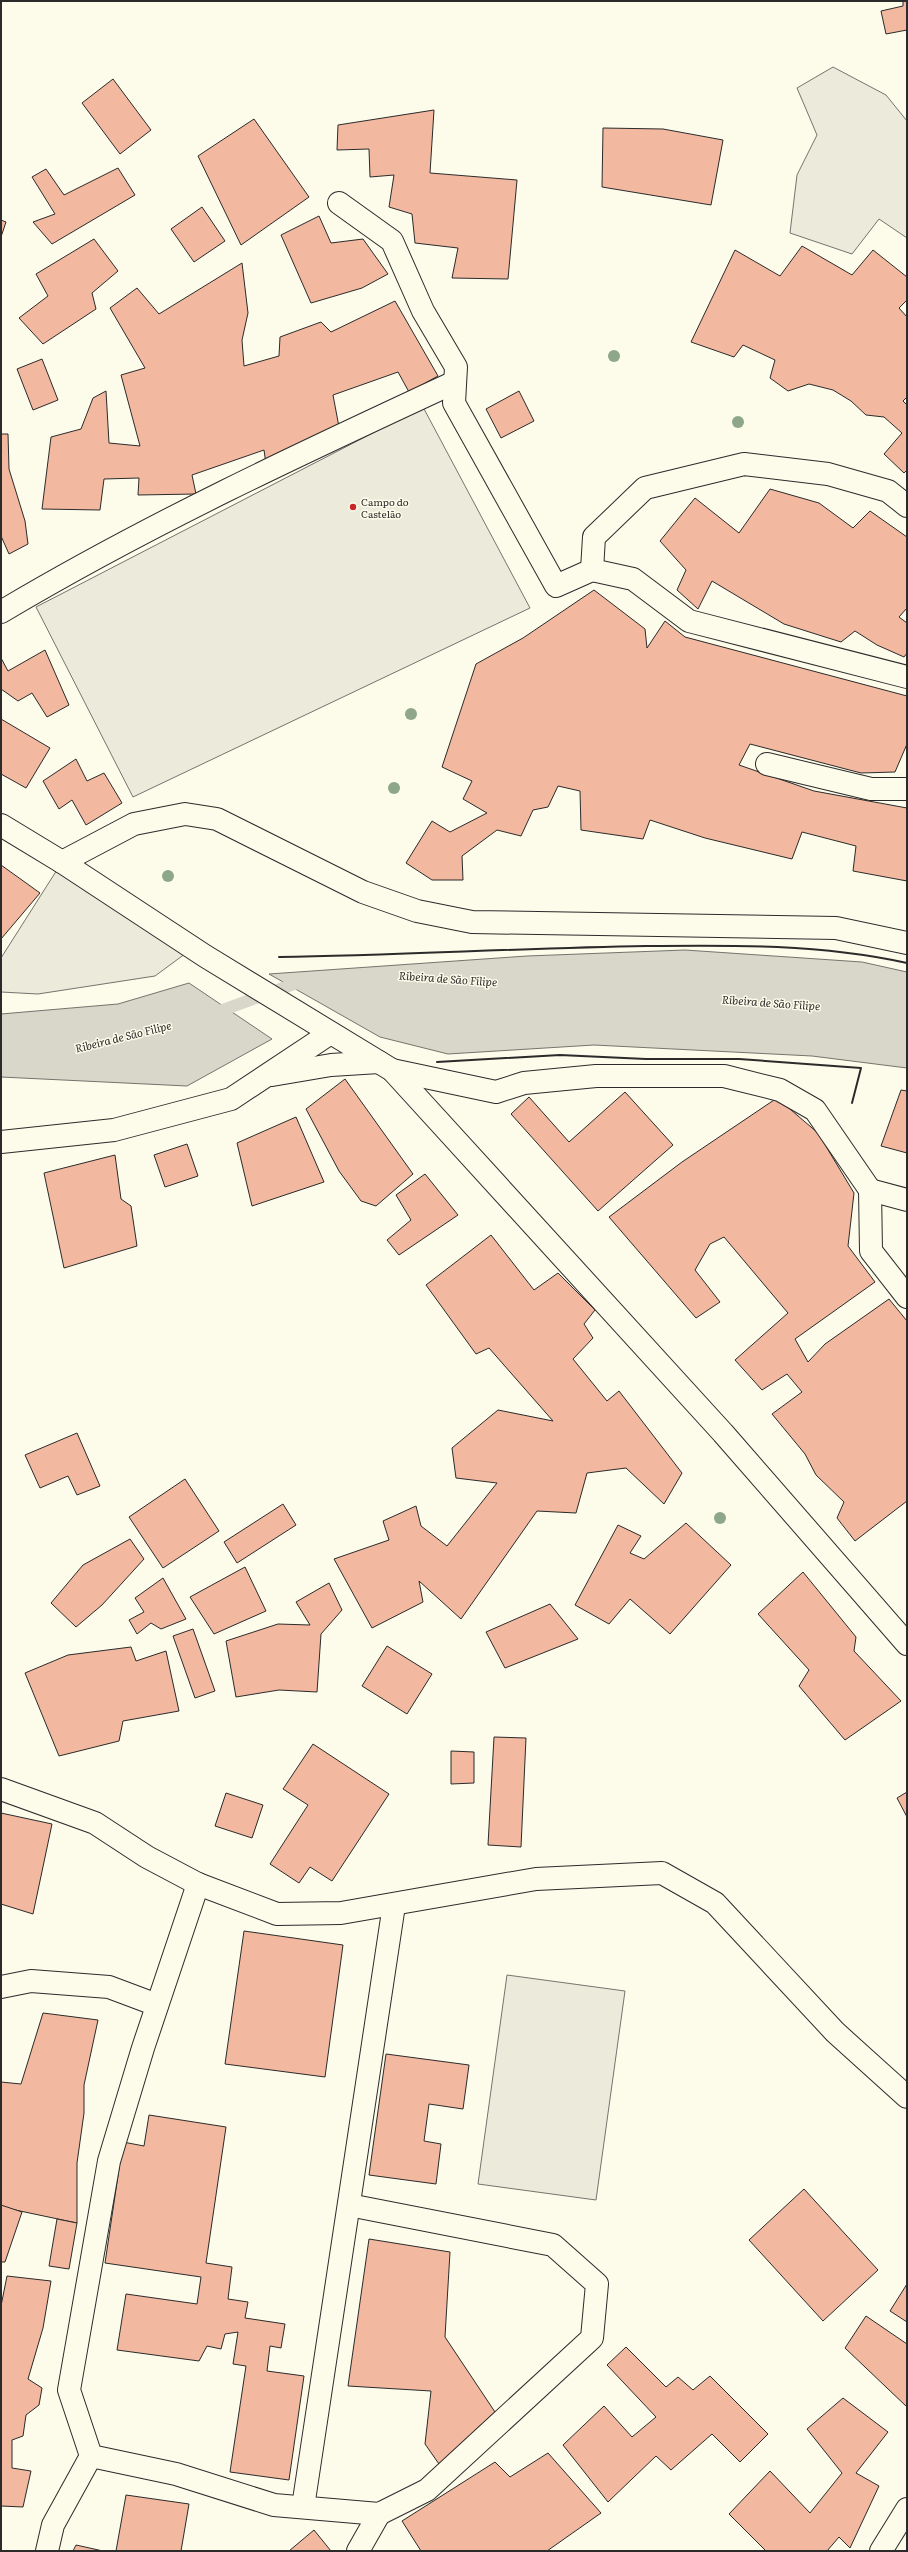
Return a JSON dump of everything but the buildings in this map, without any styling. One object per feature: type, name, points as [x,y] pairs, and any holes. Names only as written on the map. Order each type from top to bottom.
[{"type":"street","points":[[339,203],[392,241],[423,311],[456,367],[455,392],[556,586],[592,570],[634,579],[689,620],[907,677]]},
{"type":"street","points":[[1,612],[63,575],[229,490],[455,392]]},
{"type":"street","points":[[592,570],[594,537],[645,488],[744,464],[828,474],[888,491],[907,506]]},
{"type":"street","points":[[767,764],[872,789],[907,789]]},
{"type":"street","points":[[62,862],[134,824],[185,814],[217,819],[363,892],[417,912],[472,922],[836,928],[907,943]]},
{"type":"street","points":[[1,825],[62,862],[205,956],[329,1034],[386,1066],[723,1433],[907,1644]]},
{"type":"street","points":[[1,1142],[114,1130],[231,1099],[329,1034]]},
{"type":"street","points":[[265,1076],[331,1065],[386,1066],[496,1092],[524,1083],[596,1076],[724,1076],[780,1090],[815,1110],[870,1190],[871,1251],[907,1297]]},
{"type":"street","points":[[870,1190],[907,1200]]},
{"type":"street","points":[[1,1789],[95,1823],[147,1857],[198,1884],[277,1914],[341,1913],[394,1905],[536,1879],[662,1873],[715,1903],[835,2032],[907,2097]]},
{"type":"street","points":[[47,2551],[53,2525],[91,2456],[70,2390],[109,2161],[157,2005],[198,1884]]},
{"type":"street","points":[[303,2508],[394,1905]]},
{"type":"street","points":[[1,1987],[31,1981],[109,1987],[157,2005]]},
{"type":"street","points":[[91,2456],[176,2474],[274,2505],[379,2514],[427,2490],[592,2338],[597,2284],[553,2245],[349,2205]]},
{"type":"street","points":[[881,2551],[907,2509]]},
{"type":"street","points":[[358,2551],[379,2514]]},
{"type":"shaded area","points":[[833,67],[886,95],[907,121],[907,238],[879,219],[852,254],[790,233],[797,175],[817,135],[797,88]]},
{"type":"shaded area","name":"Campo do Castelão","points":[[423,407],[530,608],[133,797],[36,607]]},
{"type":"shaded area","points":[[62,862],[193,948],[155,976],[38,994],[1,992],[1,958]]},
{"type":"shaded area","points":[[507,1975],[625,1991],[596,2200],[478,2184]]},
{"type":"water","points":[[685,950],[862,962],[907,972],[907,1068],[812,1056],[594,1045],[448,1054],[380,1037],[269,974],[527,956]]},
{"type":"water","points":[[189,983],[272,1039],[187,1086],[1,1077],[1,1014],[118,1004]]},
{"type":"waterway","name":"Ribeira de São Filipe","points":[[212,1014],[305,980]]},
{"type":"wall","points":[[279,957],[600,947],[745,946],[842,952],[907,963]]},
{"type":"wall","points":[[437,1062],[560,1055],[646,1059],[739,1059],[861,1068],[852,1103]]},
{"type":"place","name":"Campo do Castelão","points":[[353,507]]}]
